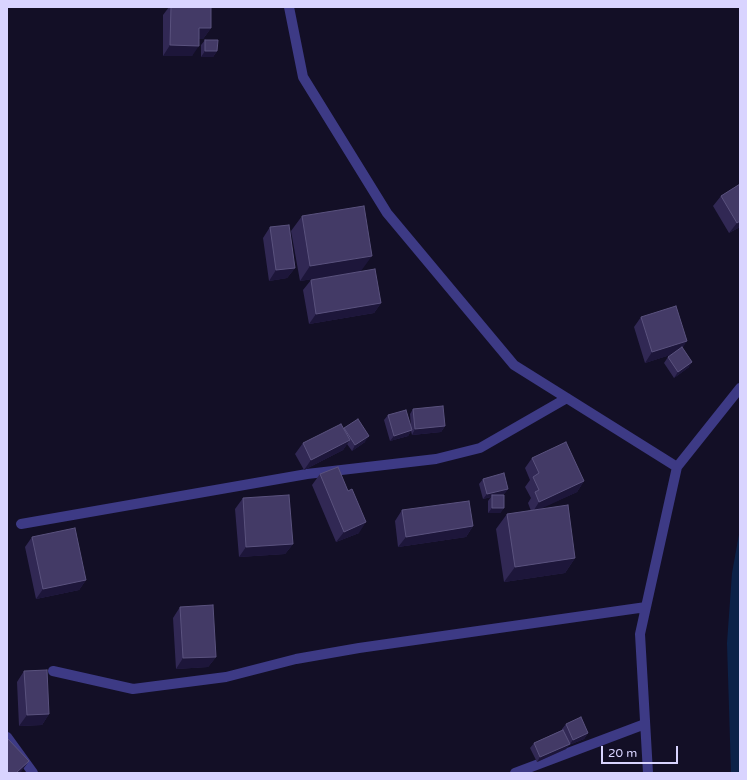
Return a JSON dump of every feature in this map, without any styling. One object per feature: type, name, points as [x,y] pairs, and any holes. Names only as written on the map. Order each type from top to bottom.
[{"type":"street","points":[[289,7],[303,77],[387,213],[514,365],[677,467]]},
{"type":"street","points":[[648,773],[640,634],[677,467],[740,388]]},
{"type":"street","points":[[21,524],[307,474],[436,459],[480,448],[568,398]]},
{"type":"street","points":[[54,671],[134,689],[226,677],[296,659],[359,648],[646,607]]},
{"type":"street","points":[[514,773],[645,724]]},
{"type":"street","points":[[7,738],[33,773]]},
{"type":"water","points":[[740,529],[740,773],[731,773],[727,643],[732,573]]},
{"type":"building","points":[[171,7],[211,7],[211,28],[199,28],[199,46],[170,45]]},
{"type":"building","points":[[205,40],[218,40],[217,51],[205,51]]},
{"type":"building","points":[[740,184],[740,221],[737,223],[721,196]]},
{"type":"building","points":[[364,206],[372,256],[310,266],[302,216]]},
{"type":"building","points":[[289,225],[295,268],[276,270],[270,227]]},
{"type":"building","points":[[375,269],[381,303],[316,314],[311,280]]},
{"type":"building","points":[[676,306],[687,341],[652,352],[641,317]]},
{"type":"building","points":[[682,347],[692,362],[678,372],[668,357]]},
{"type":"building","points":[[443,406],[445,426],[415,429],[413,409]]},
{"type":"building","points":[[406,410],[412,430],[394,436],[388,415]]},
{"type":"building","points":[[358,419],[369,436],[355,445],[344,428]]},
{"type":"building","points":[[341,424],[350,440],[311,460],[303,443]]},
{"type":"building","points":[[566,442],[584,481],[539,502],[535,492],[539,490],[533,477],[539,473],[532,458]]},
{"type":"building","points":[[338,467],[348,491],[352,489],[366,522],[344,532],[320,474]]},
{"type":"building","points":[[504,473],[508,489],[487,494],[483,479]]},
{"type":"building","points":[[289,495],[293,544],[246,547],[243,498]]},
{"type":"building","points":[[492,495],[504,495],[504,508],[492,508]]},
{"type":"building","points":[[469,501],[473,526],[406,537],[402,510]]},
{"type":"building","points":[[568,505],[575,558],[515,567],[507,514]]},
{"type":"building","points":[[75,528],[86,580],[43,589],[32,537]]},
{"type":"building","points":[[213,605],[216,657],[183,658],[180,607]]},
{"type":"building","points":[[47,670],[49,714],[27,715],[24,671]]},
{"type":"building","points":[[581,717],[588,733],[573,740],[566,724]]},
{"type":"building","points":[[563,730],[570,744],[540,757],[534,743]]},
{"type":"building","points":[[7,738],[29,761],[16,773],[7,773]]}]
